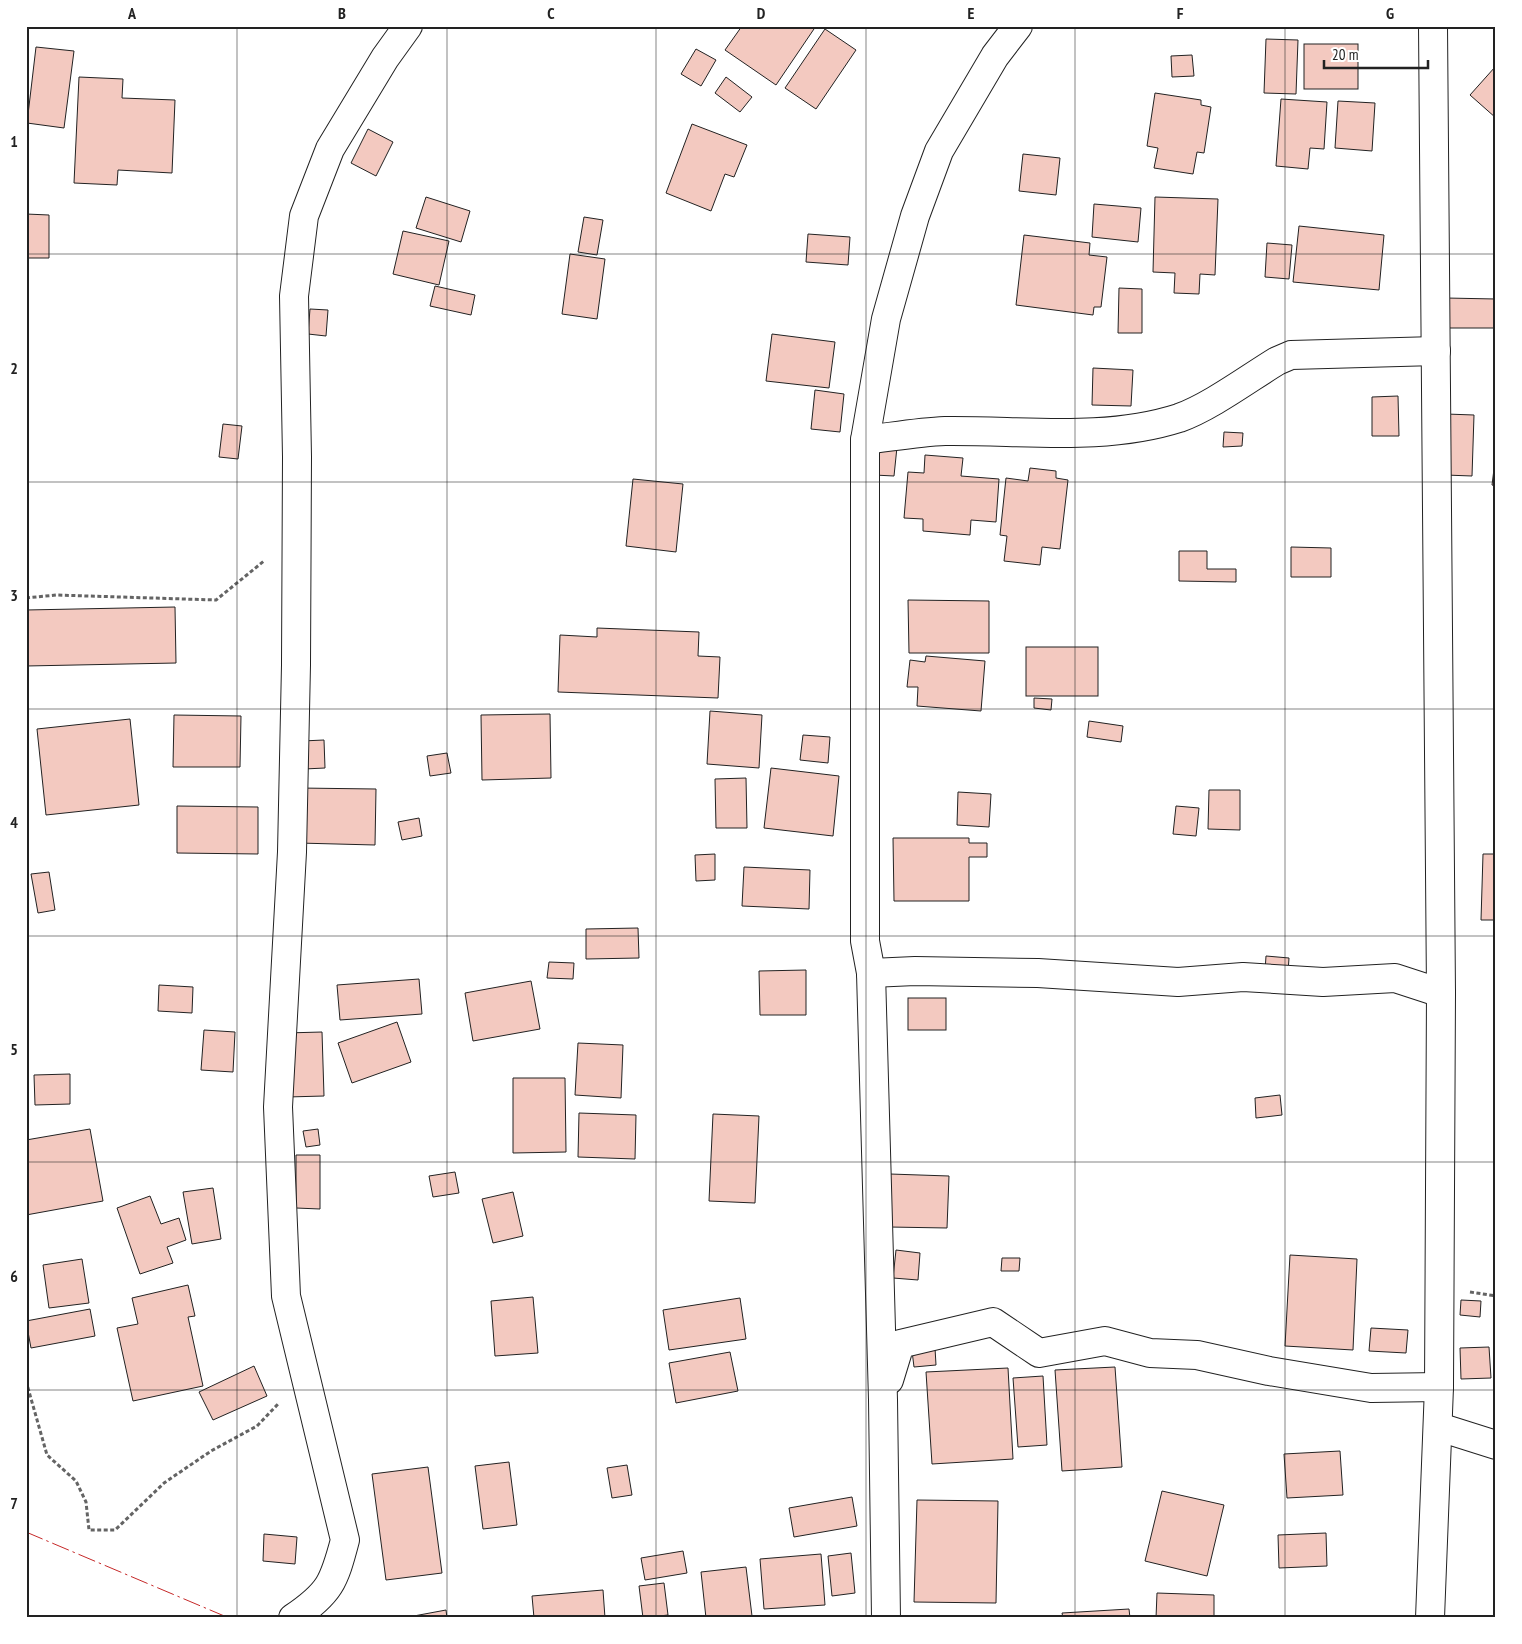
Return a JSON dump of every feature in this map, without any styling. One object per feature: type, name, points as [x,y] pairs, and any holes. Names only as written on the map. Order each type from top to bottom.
[{"type":"street","points":[[293,1618],[316,1602],[336,1576],[345,1540],[286,1296],[278,1106],[292,852],[297,534],[294,296],[304,216],[330,149],[385,58],[408,26]]},
{"type":"street","points":[[886,1618],[883,1400],[871,973],[865,941],[866,440],[886,319],[915,216],[939,151],[995,56],[1018,26]]},
{"type":"street","points":[[1430,1618],[1439,1387],[1441,993],[1433,26]]},
{"type":"street","points":[[866,440],[943,431],[1055,434],[1138,428],[1186,414],[1278,360],[1291,355],[1436,351]]},
{"type":"street","points":[[871,973],[915,971],[1038,973],[1178,982],[1243,978],[1323,982],[1395,978],[1441,993]]},
{"type":"street","points":[[883,1400],[900,1344],[993,1322],[1039,1353],[1105,1341],[1150,1352],[1197,1355],[1269,1371],[1371,1388],[1439,1387]]},
{"type":"street","points":[[1438,1427],[1496,1445]]},
{"type":"path","points":[[26,598],[56,595],[216,600],[297,534]]},
{"type":"path","points":[[26,1382],[47,1455],[76,1481],[86,1502],[89,1530],[115,1530],[164,1484],[211,1451],[257,1426],[285,1397]]},
{"type":"building","points":[[742,26],[816,26],[776,85],[725,50]]},
{"type":"building","points":[[825,29],[856,50],[816,109],[785,88]]},
{"type":"building","points":[[1266,39],[1298,40],[1296,94],[1264,93]]},
{"type":"building","points":[[1304,44],[1358,44],[1358,89],[1304,89]]},
{"type":"building","points":[[36,47],[74,51],[64,128],[27,123]]},
{"type":"building","points":[[696,49],[716,60],[701,86],[681,74]]},
{"type":"building","points":[[1192,55],[1194,76],[1172,77],[1171,56]]},
{"type":"building","points":[[1496,68],[1496,118],[1470,95]]},
{"type":"building","points":[[79,77],[123,79],[122,98],[175,100],[172,173],[118,170],[117,185],[74,183]]},
{"type":"building","points":[[726,77],[752,97],[740,112],[715,93]]},
{"type":"building","points":[[1155,93],[1201,100],[1201,105],[1211,107],[1204,153],[1197,152],[1193,174],[1154,168],[1158,148],[1147,146]]},
{"type":"building","points":[[1281,99],[1327,102],[1324,149],[1310,148],[1308,169],[1276,166]]},
{"type":"building","points":[[1338,101],[1375,103],[1372,151],[1335,148]]},
{"type":"building","points":[[692,124],[747,145],[734,177],[725,174],[711,211],[666,193]]},
{"type":"building","points":[[368,129],[393,142],[376,176],[351,163]]},
{"type":"building","points":[[1023,154],[1060,158],[1056,195],[1019,191]]},
{"type":"building","points":[[426,197],[470,211],[461,242],[416,228]]},
{"type":"building","points":[[1155,197],[1218,199],[1215,275],[1200,274],[1199,294],[1174,293],[1175,273],[1153,272]]},
{"type":"building","points":[[1094,204],[1141,208],[1138,242],[1092,237]]},
{"type":"building","points":[[26,214],[49,215],[49,258],[26,258]]},
{"type":"building","points":[[584,217],[603,220],[597,255],[578,252]]},
{"type":"building","points":[[1299,226],[1384,235],[1379,290],[1293,282]]},
{"type":"building","points":[[403,231],[449,241],[439,285],[393,274]]},
{"type":"building","points":[[808,234],[850,237],[848,265],[806,262]]},
{"type":"building","points":[[1024,235],[1090,243],[1089,255],[1107,257],[1101,307],[1094,307],[1093,315],[1016,305]]},
{"type":"building","points":[[1267,243],[1292,245],[1289,279],[1265,277]]},
{"type":"building","points":[[570,254],[605,259],[597,319],[562,314]]},
{"type":"building","points":[[435,286],[475,295],[471,315],[430,306]]},
{"type":"building","points":[[1119,288],[1142,289],[1142,333],[1118,333]]},
{"type":"building","points":[[1446,298],[1496,299],[1496,328],[1446,328]]},
{"type":"building","points":[[310,309],[328,310],[326,336],[308,334]]},
{"type":"building","points":[[772,334],[835,342],[829,388],[766,381]]},
{"type":"building","points":[[1093,368],[1133,370],[1131,406],[1092,405]]},
{"type":"building","points":[[815,390],[844,394],[840,432],[811,429]]},
{"type":"building","points":[[1398,396],[1399,436],[1372,436],[1372,397]]},
{"type":"building","points":[[1446,414],[1474,415],[1472,476],[1445,475]]},
{"type":"building","points":[[223,424],[242,426],[238,459],[219,457]]},
{"type":"building","points":[[1224,432],[1243,433],[1242,446],[1223,447]]},
{"type":"building","points":[[877,445],[897,447],[894,476],[874,475]]},
{"type":"building","points":[[1496,453],[1496,486],[1492,485]]},
{"type":"building","points":[[925,455],[963,458],[961,476],[999,479],[996,522],[971,520],[970,535],[923,531],[923,519],[904,518],[908,472],[924,473]]},
{"type":"building","points":[[1030,468],[1056,471],[1056,478],[1068,480],[1060,549],[1042,547],[1040,565],[1004,561],[1007,536],[1000,535],[1006,478],[1028,481]]},
{"type":"building","points":[[633,479],[683,484],[676,552],[626,546]]},
{"type":"building","points":[[1291,547],[1331,548],[1331,577],[1291,577]]},
{"type":"building","points":[[1179,551],[1207,551],[1207,569],[1236,569],[1236,582],[1179,581]]},
{"type":"building","points":[[908,600],[989,601],[989,653],[909,653]]},
{"type":"building","points":[[175,607],[176,663],[26,666],[26,610]]},
{"type":"building","points":[[597,628],[699,632],[698,656],[720,657],[718,698],[558,692],[560,635],[597,637]]},
{"type":"building","points":[[1026,647],[1098,647],[1098,696],[1026,696]]},
{"type":"building","points":[[926,656],[985,661],[981,711],[917,706],[918,687],[907,687],[910,660],[925,662]]},
{"type":"building","points":[[1034,698],[1052,699],[1051,710],[1034,708]]},
{"type":"building","points":[[710,711],[762,715],[759,768],[707,764]]},
{"type":"building","points":[[550,714],[551,778],[482,780],[481,715]]},
{"type":"building","points":[[174,715],[241,716],[240,767],[173,767]]},
{"type":"building","points":[[130,719],[139,805],[46,815],[37,729]]},
{"type":"building","points":[[1089,721],[1123,726],[1121,742],[1087,737]]},
{"type":"building","points":[[803,735],[830,737],[828,763],[800,760]]},
{"type":"building","points":[[324,740],[325,768],[304,769],[302,741]]},
{"type":"building","points":[[447,753],[451,773],[430,776],[427,756]]},
{"type":"building","points":[[771,768],[839,776],[833,836],[764,828]]},
{"type":"building","points":[[746,778],[747,828],[716,828],[715,779]]},
{"type":"building","points":[[299,788],[376,789],[375,845],[298,843]]},
{"type":"building","points":[[1209,790],[1240,790],[1240,830],[1208,829]]},
{"type":"building","points":[[958,792],[991,794],[989,827],[957,825]]},
{"type":"building","points":[[177,806],[258,807],[258,854],[177,853]]},
{"type":"building","points":[[1176,806],[1199,808],[1196,836],[1173,834]]},
{"type":"building","points":[[419,818],[422,836],[402,840],[398,822]]},
{"type":"building","points":[[893,838],[969,838],[969,843],[987,843],[987,857],[969,857],[969,901],[894,901]]},
{"type":"building","points":[[715,854],[715,880],[696,881],[695,855]]},
{"type":"building","points":[[1483,854],[1496,854],[1496,920],[1481,920]]},
{"type":"building","points":[[744,867],[810,870],[809,909],[742,906]]},
{"type":"building","points":[[49,872],[55,910],[38,913],[31,874]]},
{"type":"building","points":[[638,928],[639,958],[586,959],[586,929]]},
{"type":"building","points":[[1266,956],[1289,958],[1288,972],[1265,971]]},
{"type":"building","points":[[549,962],[574,963],[573,979],[547,978]]},
{"type":"building","points":[[806,970],[806,1015],[760,1015],[759,971]]},
{"type":"building","points":[[419,979],[422,1014],[340,1020],[337,985]]},
{"type":"building","points":[[531,981],[540,1029],[473,1041],[465,993]]},
{"type":"building","points":[[159,985],[193,987],[192,1013],[158,1011]]},
{"type":"building","points":[[908,998],[946,998],[946,1030],[908,1030]]},
{"type":"building","points":[[397,1022],[411,1062],[352,1083],[338,1043]]},
{"type":"building","points":[[204,1030],[235,1032],[233,1072],[201,1070]]},
{"type":"building","points":[[322,1032],[324,1096],[287,1097],[285,1033]]},
{"type":"building","points":[[578,1043],[623,1045],[621,1098],[575,1095]]},
{"type":"building","points":[[70,1074],[70,1104],[35,1105],[34,1075]]},
{"type":"building","points":[[513,1078],[565,1078],[566,1152],[513,1153]]},
{"type":"building","points":[[1280,1095],[1282,1115],[1256,1118],[1255,1098]]},
{"type":"building","points":[[579,1113],[636,1115],[635,1159],[578,1157]]},
{"type":"building","points":[[713,1114],[759,1116],[755,1203],[709,1201]]},
{"type":"building","points":[[90,1129],[103,1201],[26,1215],[26,1140]]},
{"type":"building","points":[[318,1129],[320,1145],[306,1147],[303,1131]]},
{"type":"building","points":[[296,1155],[320,1155],[320,1209],[296,1208]]},
{"type":"building","points":[[455,1172],[459,1193],[433,1197],[429,1176]]},
{"type":"building","points":[[890,1174],[949,1176],[947,1228],[889,1227]]},
{"type":"building","points":[[213,1188],[221,1239],[192,1244],[183,1192]]},
{"type":"building","points":[[513,1192],[523,1236],[493,1243],[482,1199]]},
{"type":"building","points":[[150,1196],[161,1224],[179,1218],[186,1240],[167,1247],[173,1263],[140,1274],[117,1208]]},
{"type":"building","points":[[896,1250],[920,1253],[918,1280],[893,1278]]},
{"type":"building","points":[[1290,1255],[1357,1259],[1353,1350],[1285,1346]]},
{"type":"building","points":[[1002,1258],[1020,1258],[1019,1271],[1001,1271]]},
{"type":"building","points":[[82,1259],[89,1303],[49,1308],[43,1265]]},
{"type":"building","points":[[188,1285],[195,1316],[188,1317],[203,1386],[133,1401],[117,1328],[138,1324],[132,1298]]},
{"type":"building","points":[[533,1297],[538,1353],[495,1356],[491,1301]]},
{"type":"building","points":[[740,1298],[746,1339],[669,1350],[663,1310]]},
{"type":"building","points":[[1461,1300],[1481,1301],[1480,1317],[1460,1315]]},
{"type":"building","points":[[90,1309],[95,1336],[31,1348],[26,1321]]},
{"type":"building","points":[[1371,1328],[1408,1330],[1406,1353],[1369,1351]]},
{"type":"building","points":[[1489,1347],[1491,1378],[1461,1379],[1460,1348]]},
{"type":"building","points":[[935,1348],[936,1365],[914,1367],[912,1351]]},
{"type":"building","points":[[730,1352],[738,1391],[676,1403],[669,1363]]},
{"type":"building","points":[[254,1366],[267,1396],[213,1420],[199,1392]]},
{"type":"building","points":[[1115,1367],[1122,1467],[1062,1471],[1055,1370]]},
{"type":"building","points":[[1008,1368],[1013,1459],[932,1464],[926,1372]]},
{"type":"building","points":[[1043,1376],[1047,1445],[1018,1447],[1013,1378]]},
{"type":"building","points":[[1340,1451],[1343,1495],[1287,1498],[1284,1454]]},
{"type":"building","points":[[509,1462],[517,1525],[483,1529],[475,1466]]},
{"type":"building","points":[[627,1465],[632,1495],[612,1498],[607,1468]]},
{"type":"building","points":[[428,1467],[442,1573],[386,1580],[372,1474]]},
{"type":"building","points":[[1162,1491],[1224,1505],[1207,1576],[1145,1561]]},
{"type":"building","points":[[852,1497],[857,1526],[794,1537],[789,1508]]},
{"type":"building","points":[[917,1500],[998,1501],[996,1603],[914,1602]]},
{"type":"building","points":[[1326,1533],[1327,1566],[1279,1568],[1278,1535]]},
{"type":"building","points":[[264,1534],[297,1537],[295,1564],[263,1561]]},
{"type":"building","points":[[683,1551],[687,1573],[645,1580],[641,1558]]},
{"type":"building","points":[[851,1553],[855,1593],[832,1596],[828,1556]]},
{"type":"building","points":[[821,1554],[825,1605],[764,1609],[760,1559]]},
{"type":"building","points":[[746,1567],[752,1616],[706,1618],[701,1572]]},
{"type":"building","points":[[664,1583],[668,1615],[643,1618],[639,1586]]},
{"type":"building","points":[[603,1590],[605,1618],[534,1618],[532,1596]]},
{"type":"building","points":[[1157,1593],[1214,1595],[1214,1618],[1156,1618]]},
{"type":"building","points":[[1129,1609],[1130,1618],[1063,1618],[1062,1613]]},
{"type":"building","points":[[446,1610],[447,1618],[403,1618]]},
{"type":"power","points":[[26,1532],[229,1618]]}]
